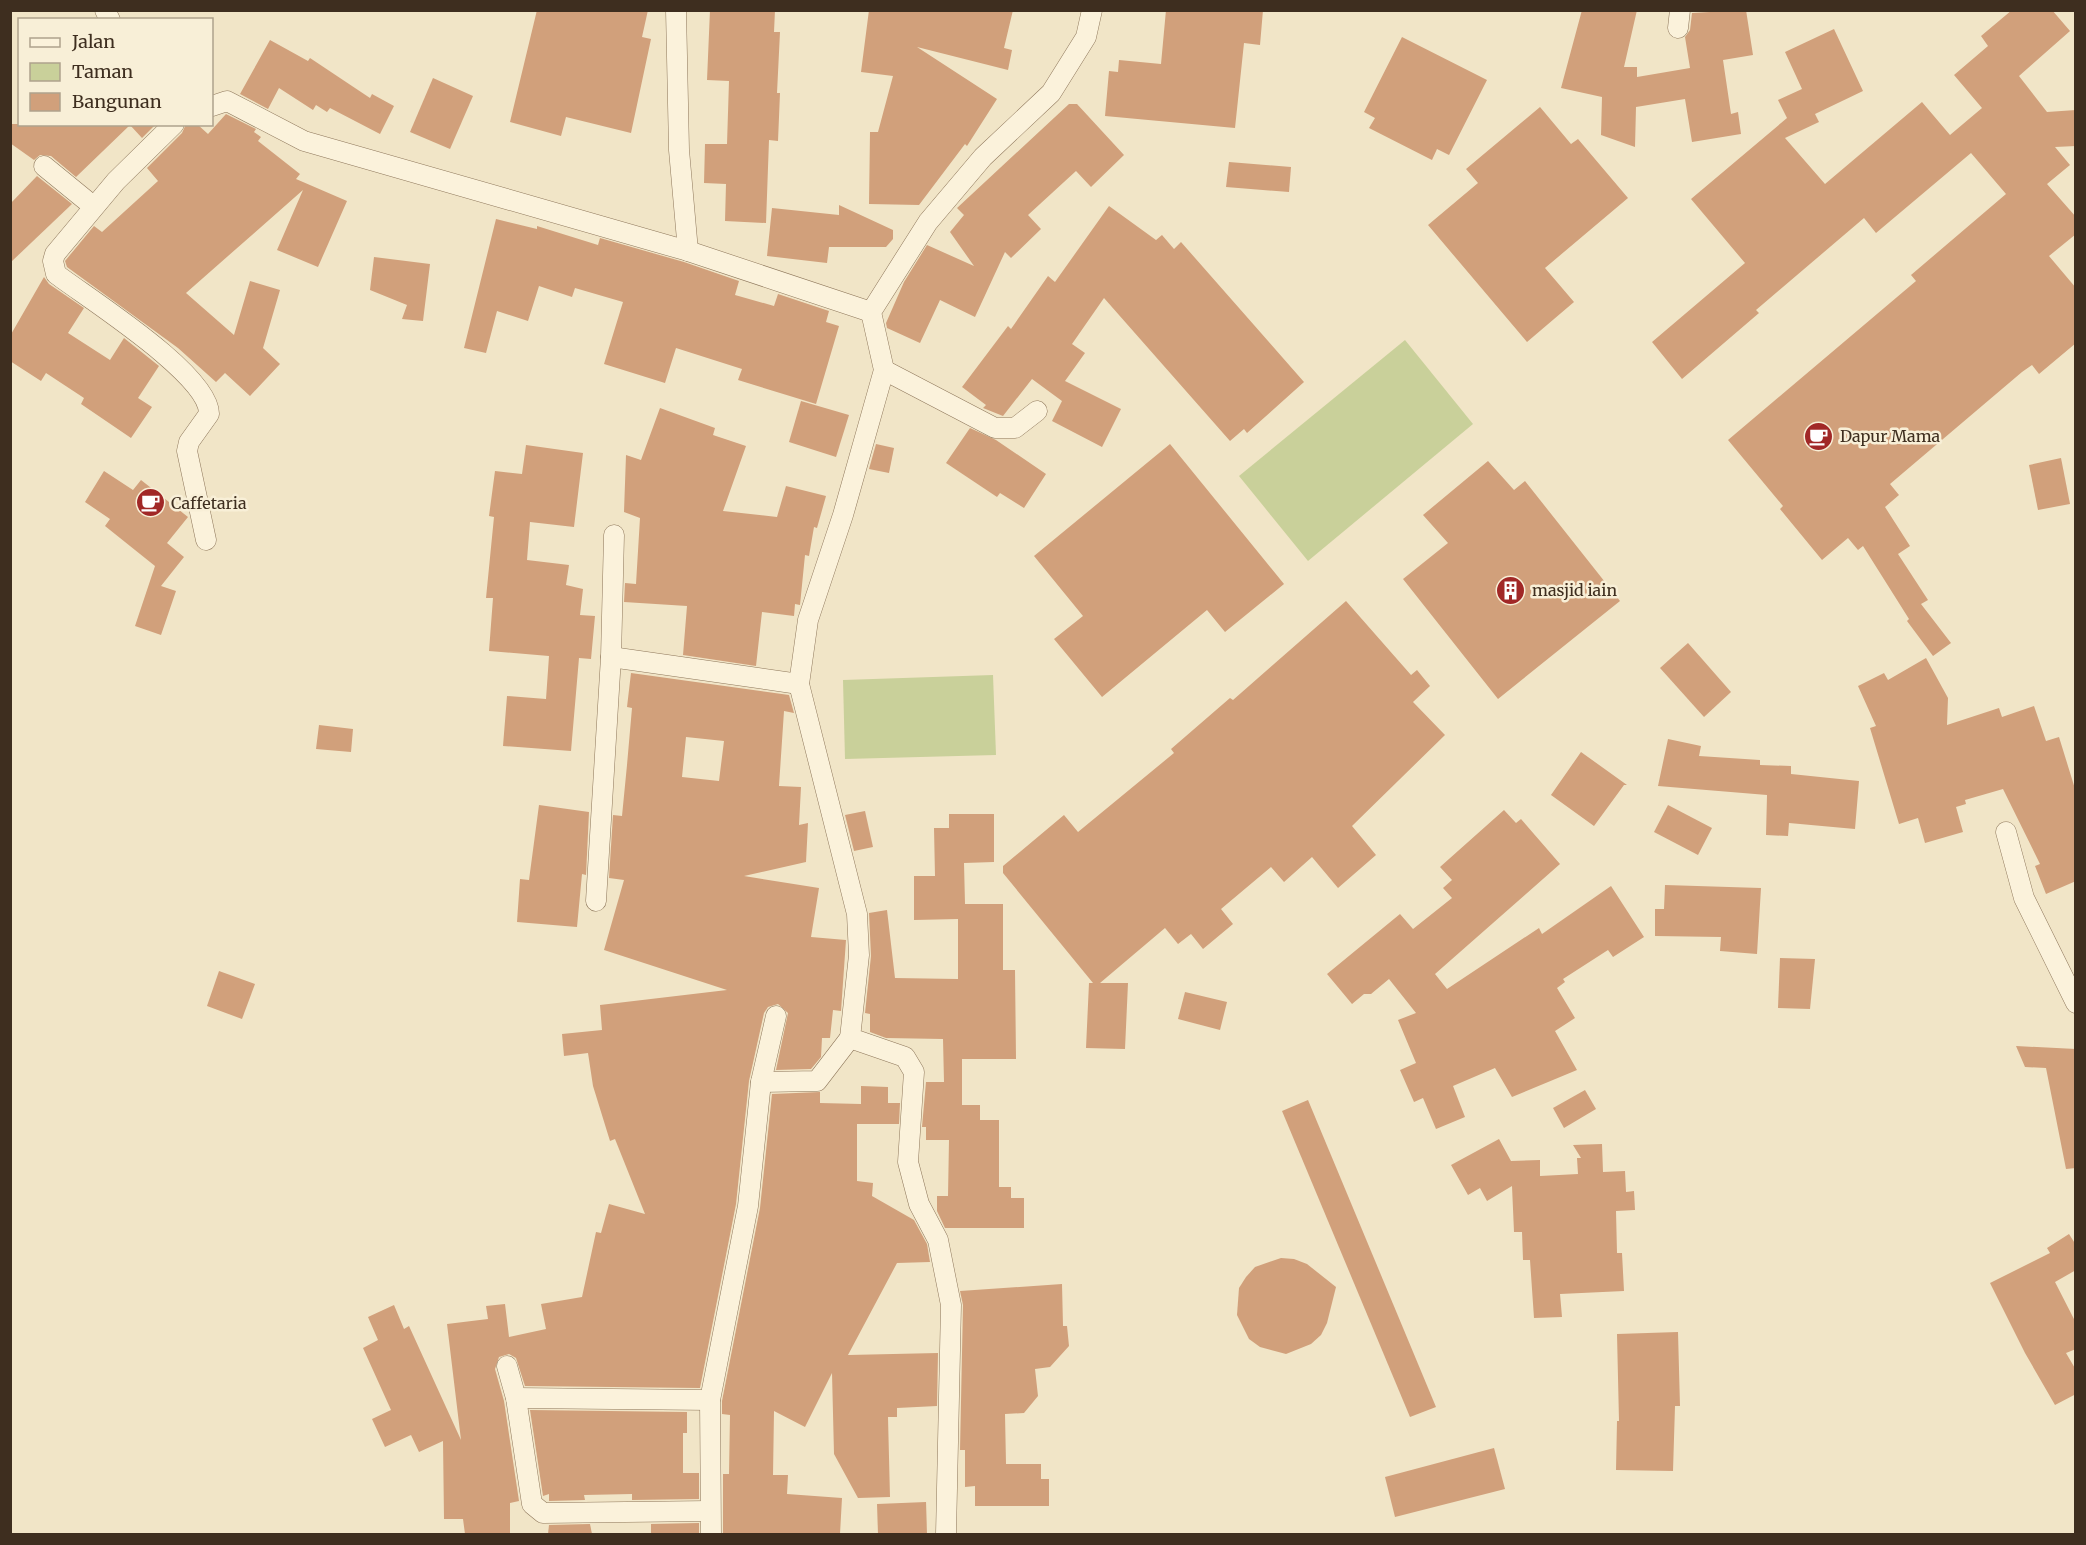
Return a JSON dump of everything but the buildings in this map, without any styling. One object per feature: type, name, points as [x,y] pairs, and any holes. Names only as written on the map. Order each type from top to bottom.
[{"type":"street","points":[[676,10],[679,150],[688,251]]},
{"type":"street","points":[[761,1082],[817,1081],[850,1038],[859,955],[857,914],[799,684],[808,620],[843,515],[884,370],[871,312],[928,222],[983,157],[1051,93],[1086,37],[1092,10]]},
{"type":"street","points":[[213,106],[226,101],[304,141],[688,251],[871,312]]},
{"type":"street","points":[[172,126],[93,206],[56,254],[54,268],[56,274],[178,365],[208,399],[209,414],[187,448],[206,540]]},
{"type":"street","points":[[44,166],[93,206]]},
{"type":"street","points":[[884,370],[995,428],[1016,428],[1037,411]]},
{"type":"street","points":[[596,901],[611,657],[614,535]]},
{"type":"street","points":[[611,657],[799,684]]},
{"type":"street","points":[[2006,832],[2024,898],[2076,1003]]},
{"type":"street","points":[[711,1534],[709,1511],[710,1400],[748,1206],[761,1082],[776,1016]]},
{"type":"street","points":[[850,1038],[905,1057],[914,1072],[908,1162],[919,1204],[938,1240],[951,1305],[946,1534]]},
{"type":"street","points":[[507,1366],[516,1398],[532,1504],[539,1511],[709,1511]]},
{"type":"street","points":[[516,1398],[710,1400]]},
{"type":"green space","points":[[1405,340],[1473,424],[1308,561],[1239,476]]},
{"type":"green space","points":[[993,675],[996,755],[845,759],[843,680]]},
{"type":"place","name":"Dapur Mama","points":[[1819,436]]},
{"type":"place","name":"Caffetaria","points":[[150,503]]},
{"type":"place","name":"masjid iain","points":[[1511,590]]}]
